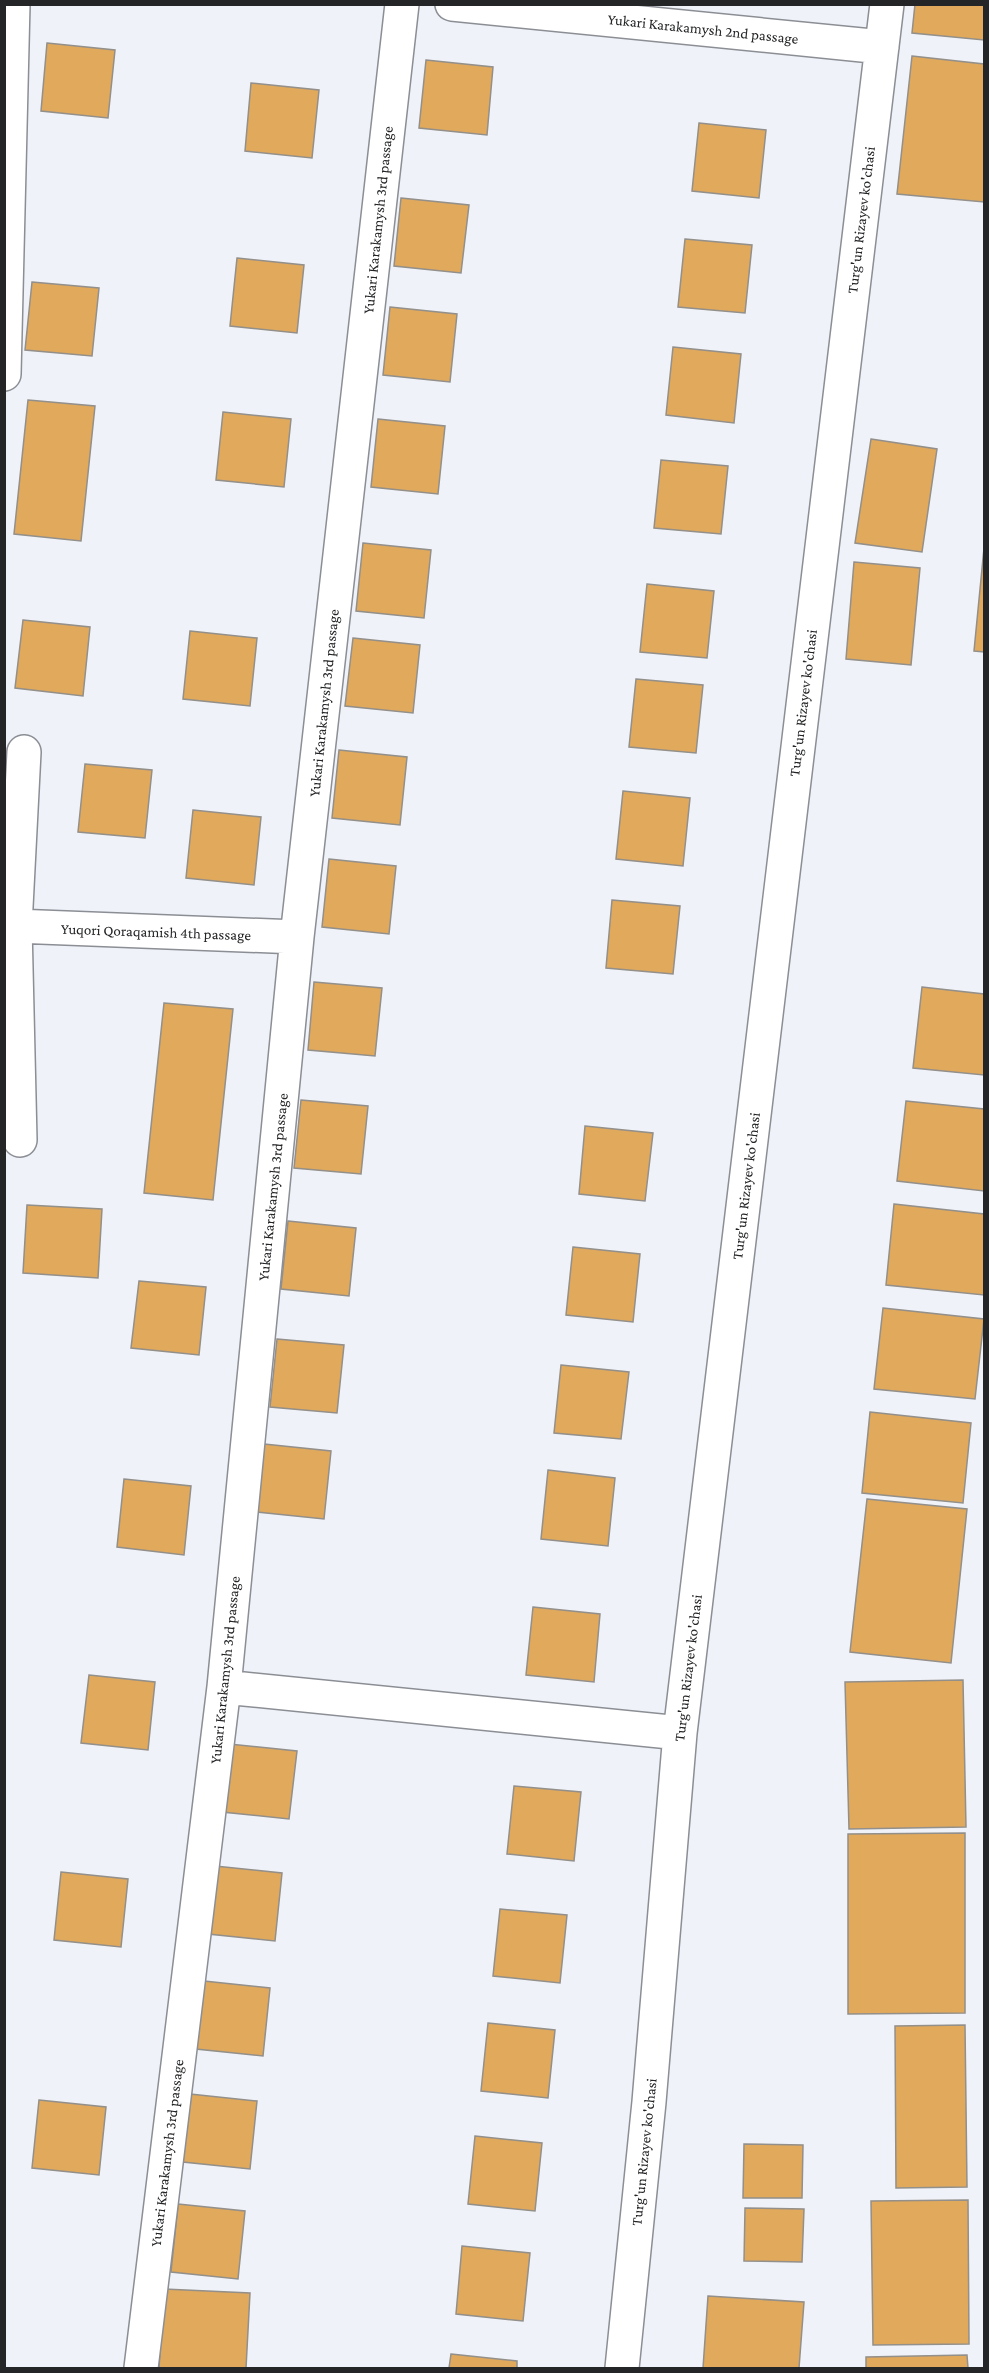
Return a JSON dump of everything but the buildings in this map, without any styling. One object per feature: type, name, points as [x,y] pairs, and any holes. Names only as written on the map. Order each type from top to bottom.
[{"type":"street","points":[[4,374],[13,4]]},
{"type":"street","name":"Yukari Karakamysh 3rd passage","points":[[141,2368],[224,1687],[297,937],[402,4]]},
{"type":"street","name":"Yukari Karakamysh 2nd passage","points":[[452,4],[882,47]]},
{"type":"street","name":"Turg'un Rizayev ko'chasi","points":[[622,2368],[649,2102],[680,1733],[887,4]]},
{"type":"street","points":[[20,1140],[15,926],[24,752]]},
{"type":"street","name":"Yuqori Qoraqamish 4th passage","points":[[15,926],[297,937]]},
{"type":"street","points":[[224,1687],[680,1733]]}]
